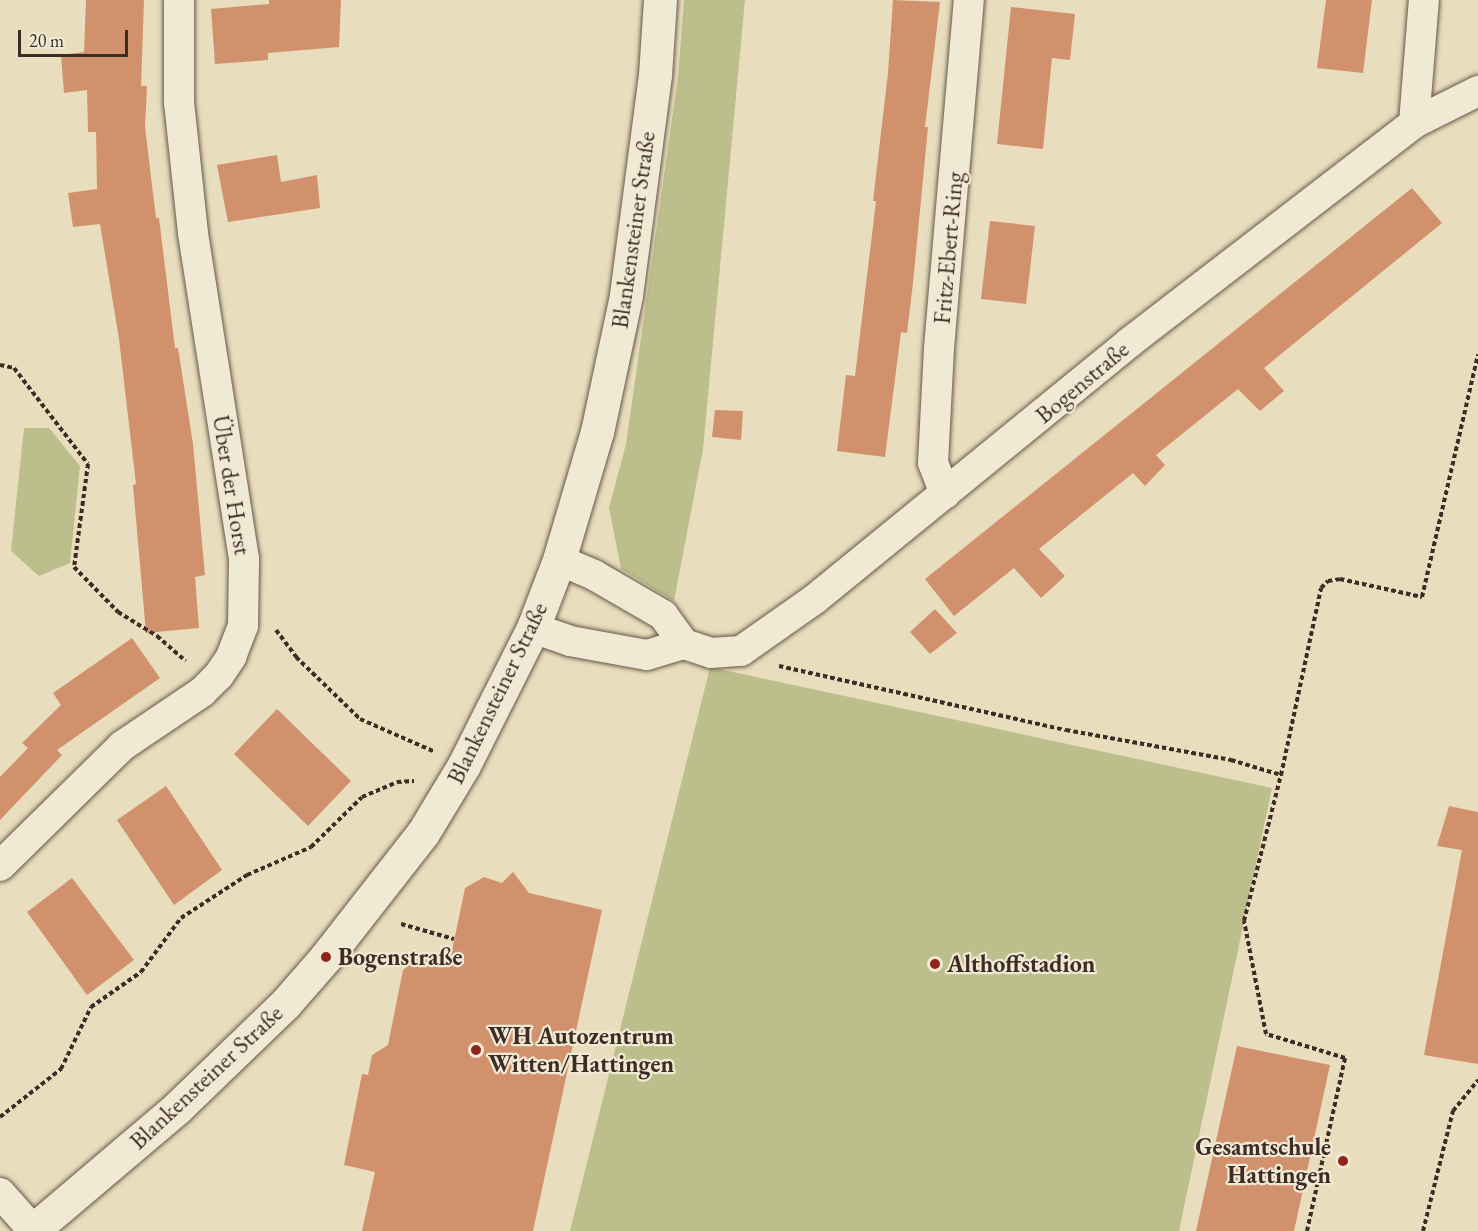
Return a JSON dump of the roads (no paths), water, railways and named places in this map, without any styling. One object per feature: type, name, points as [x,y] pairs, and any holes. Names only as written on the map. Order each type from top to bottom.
[{"type":"main road","name":"Blankensteiner Straße","points":[[33,1231],[178,1107],[285,1004],[326,957],[423,833],[461,772],[533,628],[559,560],[597,432],[626,295],[655,75],[660,0]]},
{"type":"street","name":"Über der Horst","points":[[0,866],[122,746],[202,692],[219,675],[231,657],[243,626],[244,559],[194,233],[179,103],[179,0]]},
{"type":"street","name":"Fritz-Ebert-Ring","points":[[945,494],[933,463],[939,348],[969,0]]},
{"type":"street","points":[[1414,123],[1424,0]]},
{"type":"street","name":"Bogenstraße","points":[[684,644],[711,653],[741,651],[755,642],[815,599],[1130,342],[1414,123],[1478,91]]},
{"type":"street","points":[[533,628],[570,641],[647,655],[684,644],[663,615],[594,575],[559,560]]},
{"type":"street","points":[[0,1193],[33,1231]]},
{"type":"place","name":"Bogenstraße","points":[[326,957]]},
{"type":"place","name":"Althoffstadion","points":[[935,964]]},
{"type":"place","name":"WH Autozentrum Witten/Hattingen","points":[[476,1050]]},
{"type":"place","name":"Gesamtschule Hattingen","points":[[1343,1161]]}]
